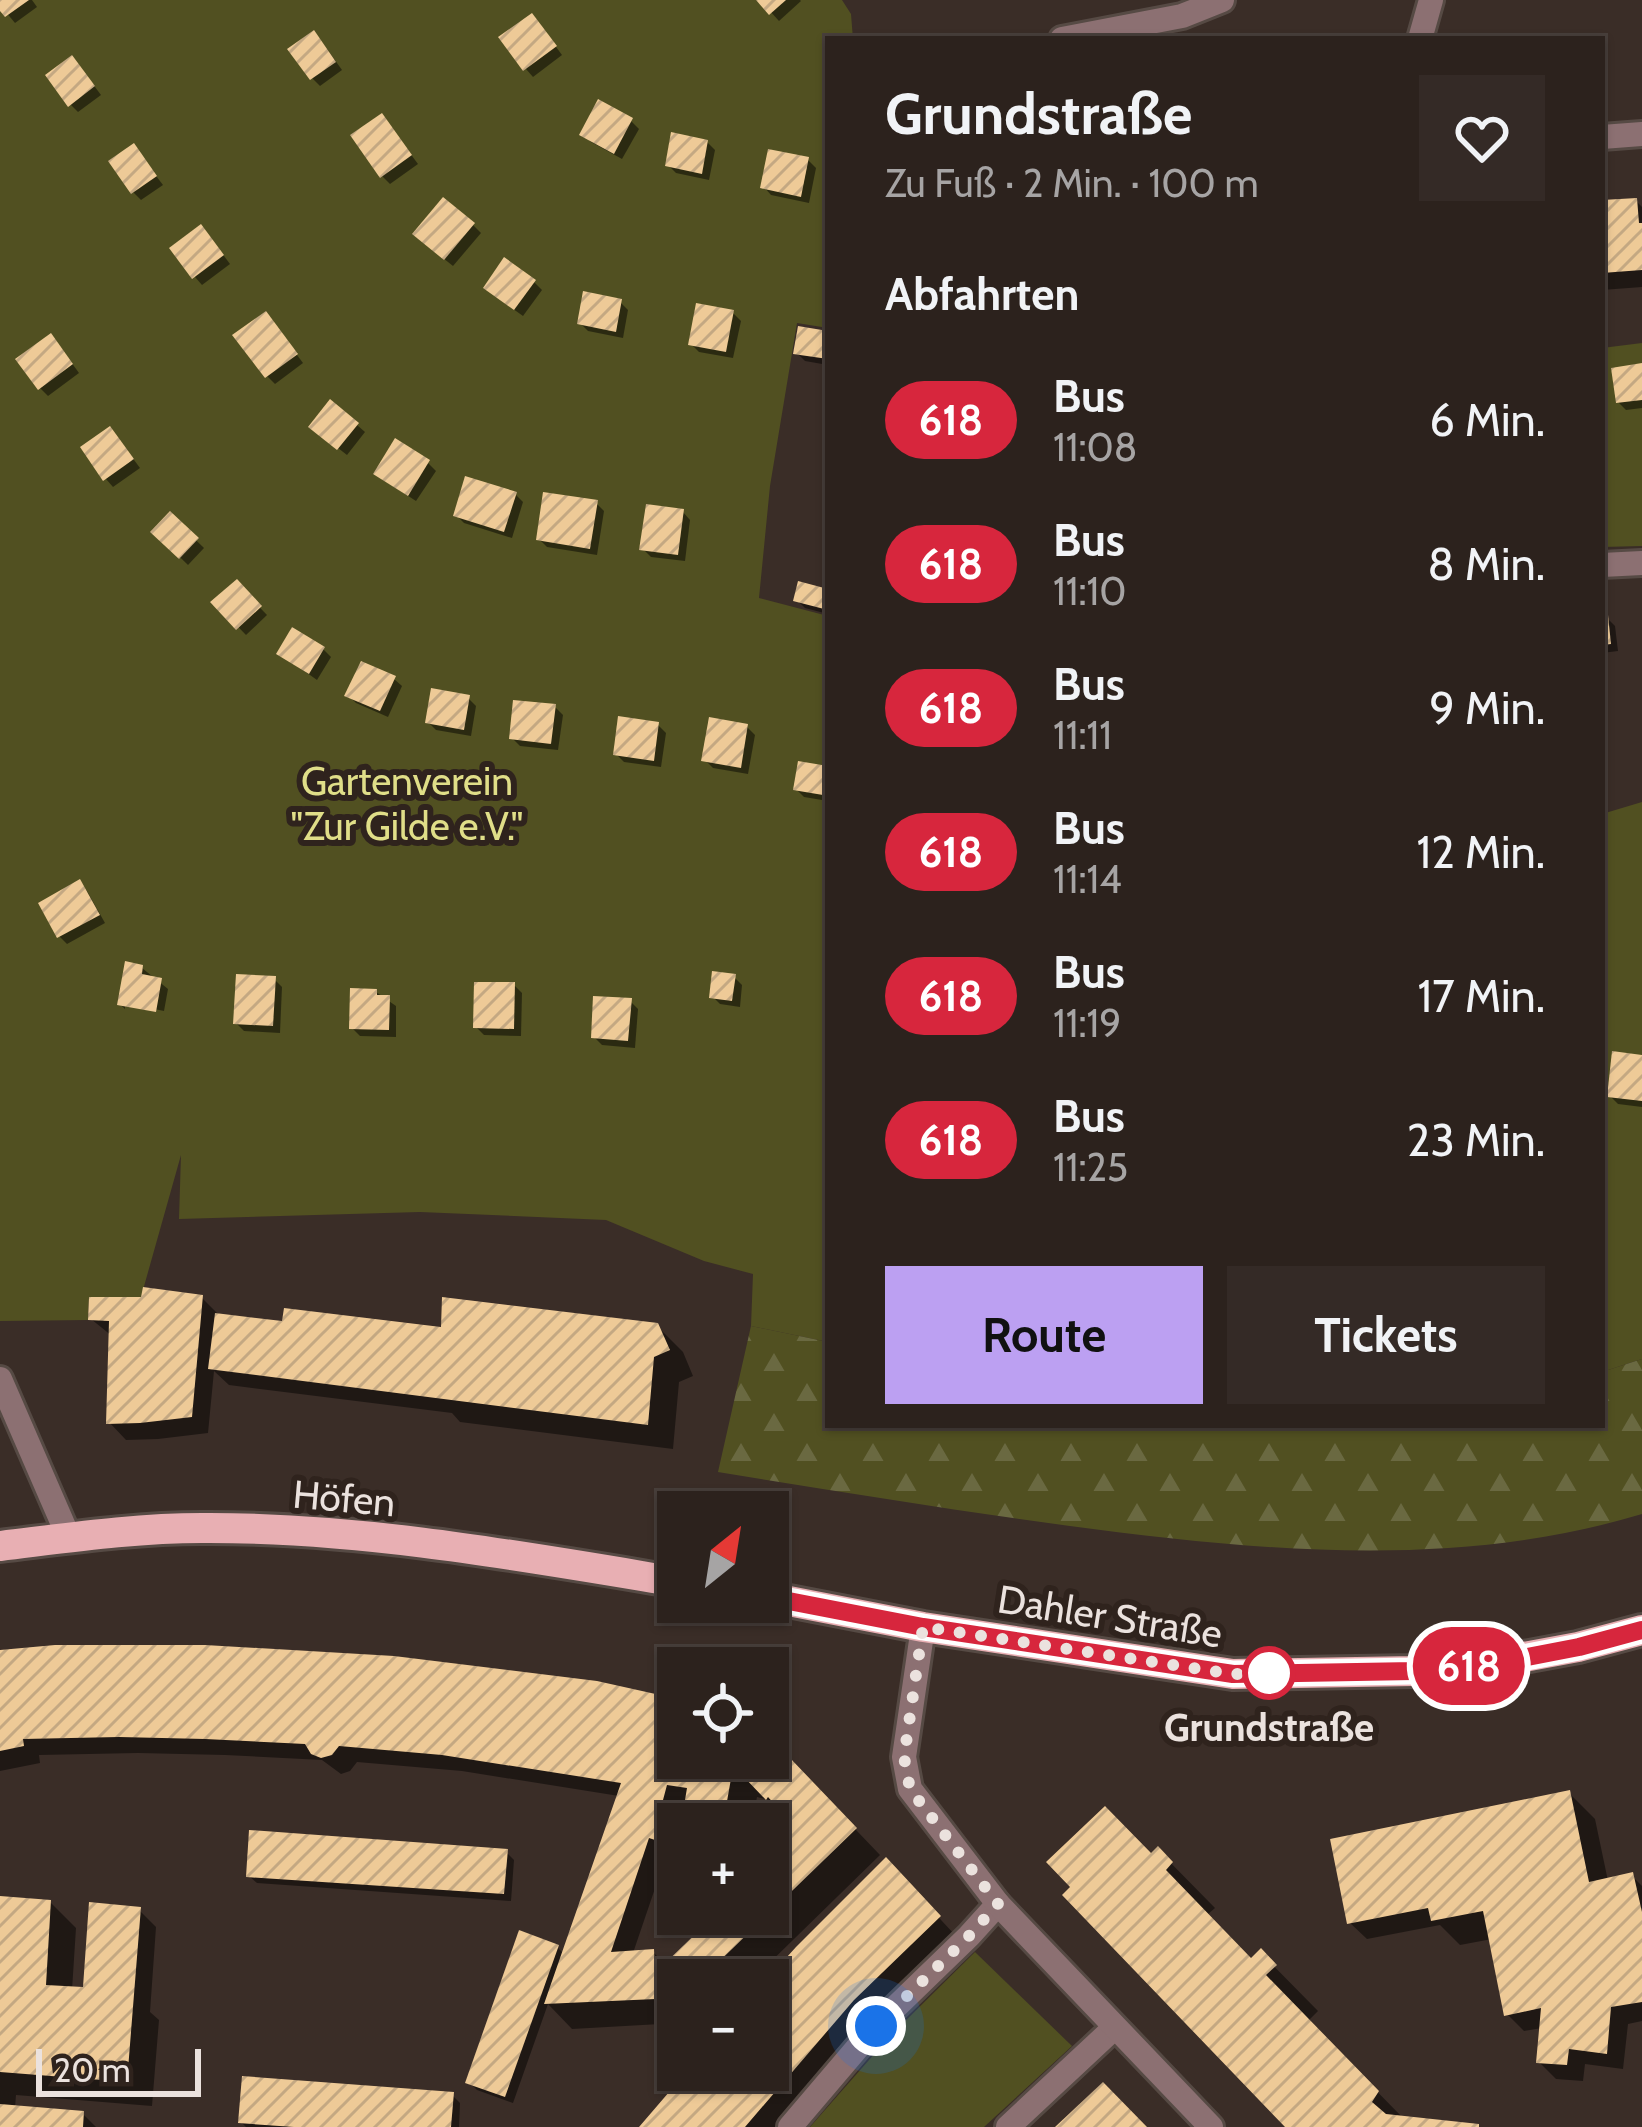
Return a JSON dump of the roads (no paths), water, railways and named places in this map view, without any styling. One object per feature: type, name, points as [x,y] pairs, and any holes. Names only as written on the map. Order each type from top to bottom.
[{"type":"main road","name":"Höfen","points":[[0,1546],[199,1528],[268,1530],[502,1553],[657,1579]]},
{"type":"main road","points":[[789,1601],[923,1627]]},
{"type":"main road","name":"Dahler Straße","points":[[923,1627],[1233,1674],[1414,1671],[1491,1664],[1642,1630]]},
{"type":"street","points":[[1078,36],[1182,16],[1222,0]]},
{"type":"street","points":[[1421,36],[1431,0]]},
{"type":"street","points":[[1605,137],[1642,134]]},
{"type":"street","points":[[1605,565],[1642,563]]},
{"type":"street","points":[[0,1379],[70,1538]]},
{"type":"street","points":[[923,1627],[904,1757],[910,1789],[998,1904],[1211,2127]]},
{"type":"street","points":[[790,2127],[876,2026],[998,1904]]},
{"type":"street","points":[[1008,2127],[1114,2028]]},
{"type":"place","name":"Grundstraße","points":[[1269,1673]]},
{"type":"park label","name":"Gartenverein \"Zur Gilde e.V.\"","points":[[407,804]]}]
